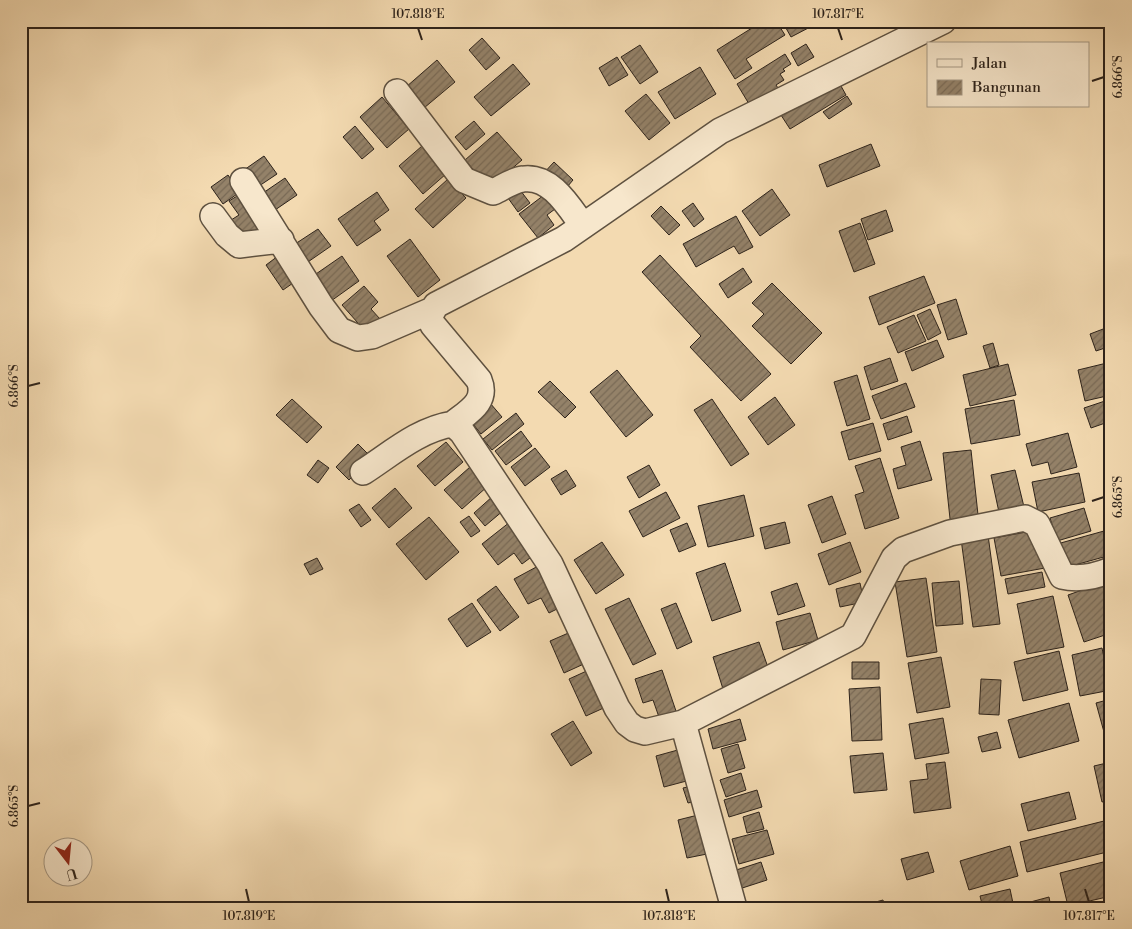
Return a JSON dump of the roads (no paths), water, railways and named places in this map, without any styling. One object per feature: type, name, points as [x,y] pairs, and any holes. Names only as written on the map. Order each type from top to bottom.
[{"type":"street","points":[[243,181],[321,306],[340,330],[350,336],[372,336],[430,311],[436,305],[564,239],[720,131],[942,21]]},
{"type":"street","points":[[397,92],[464,180],[493,192],[523,179],[544,182],[562,198],[583,226]]},
{"type":"street","points":[[213,216],[227,235],[239,245],[281,240]]},
{"type":"street","points":[[363,472],[423,433],[441,426],[453,424],[480,401],[483,394],[479,380],[433,324],[429,317],[430,311]]},
{"type":"street","points":[[453,424],[468,439],[550,564],[617,708],[627,723],[635,729],[645,732],[683,723],[853,636],[894,558],[902,550],[950,532],[1025,518],[1037,524],[1062,576],[1074,579],[1096,576],[1111,570]]},
{"type":"street","points":[[683,723],[734,908]]}]
